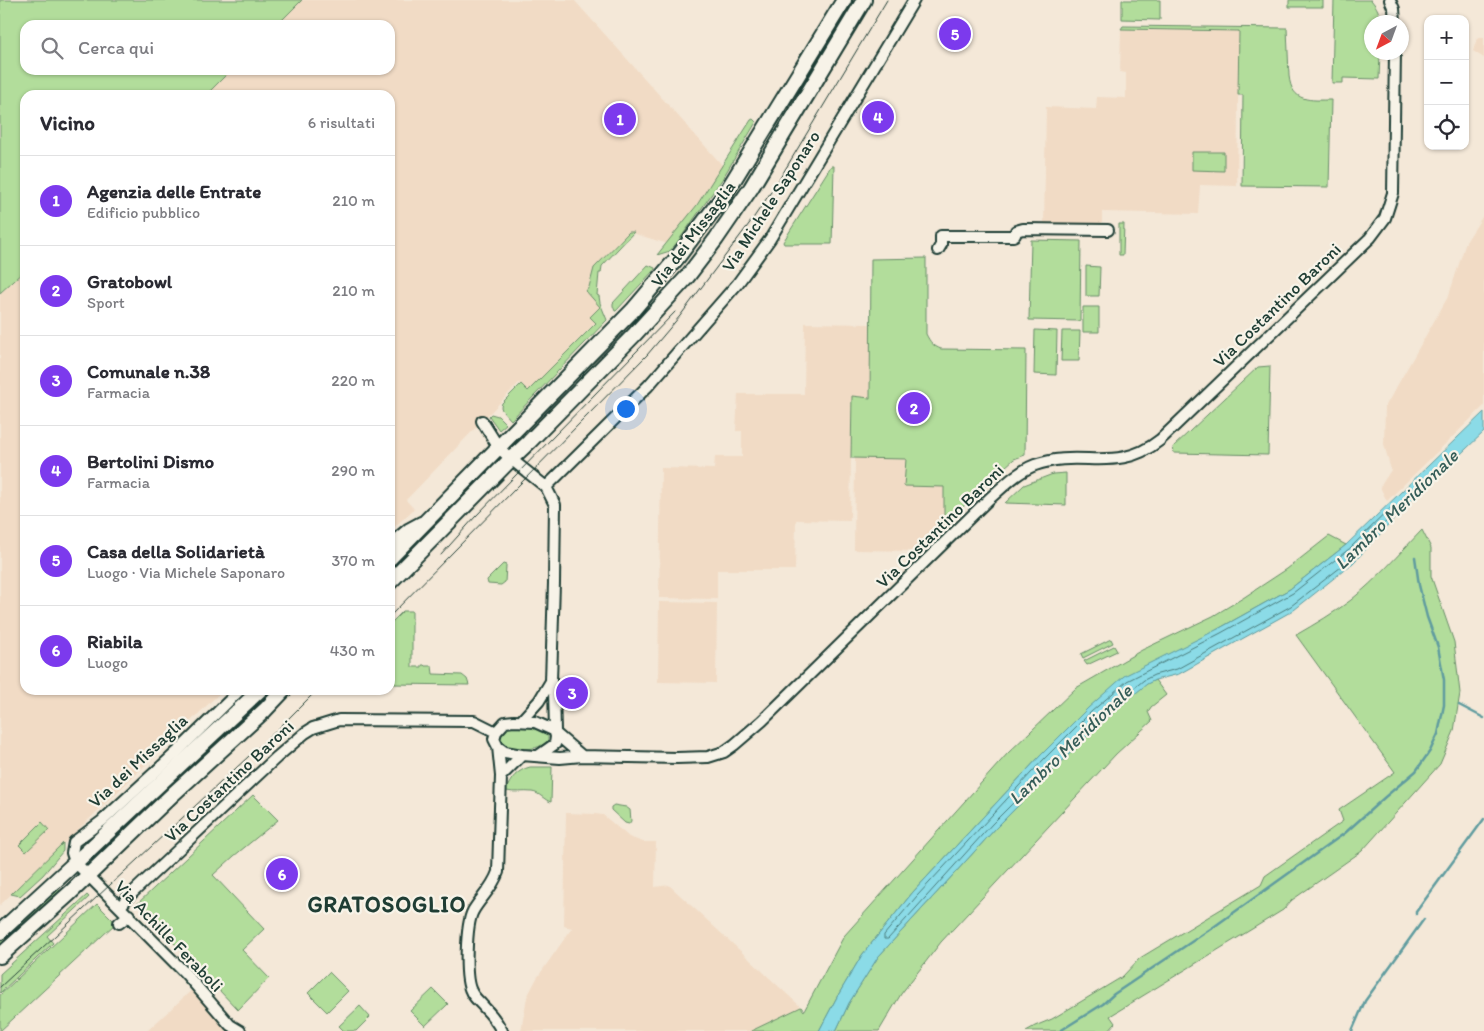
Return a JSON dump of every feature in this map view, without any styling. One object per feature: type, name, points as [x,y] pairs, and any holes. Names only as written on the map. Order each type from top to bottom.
[{"type":"main road","name":"Via dei Missaglia","points":[[395,553],[633,310],[677,258],[725,194],[844,0]]},
{"type":"main road","name":"Via dei Missaglia","points":[[395,577],[627,342],[687,277],[751,188],[864,0]]},
{"type":"main road","name":"Via dei Missaglia","points":[[0,932],[75,862],[171,765],[254,695]]},
{"type":"main road","points":[[0,956],[279,695]]},
{"type":"street","name":"Via Michele Saponaro","points":[[546,487],[648,386],[738,283],[770,239],[914,0]]},
{"type":"street","points":[[1390,0],[1394,15]]},
{"type":"street","name":"Via Costantino Baroni","points":[[498,747],[505,752],[560,758],[582,756],[708,757],[724,752],[734,746],[762,721],[1020,472],[1036,464],[1053,460],[1113,460],[1126,458],[1144,451],[1160,440],[1370,238],[1385,218],[1393,193],[1395,60]]},
{"type":"street","points":[[938,250],[941,244],[941,236],[1013,236],[1016,231],[1023,229],[1108,230]]},
{"type":"street","points":[[482,421],[499,448],[546,487],[555,505],[555,574],[551,681],[554,688],[556,737],[555,744],[538,756]]},
{"type":"street","name":"Via dei Missaglia","points":[[395,540],[430,516]]},
{"type":"street","points":[[521,721],[539,701],[551,681]]},
{"type":"street","name":"Via dei Missaglia","points":[[173,794],[176,779],[171,765],[235,695]]},
{"type":"street","name":"Via Costantino Baroni","points":[[120,907],[277,757],[313,728],[339,720],[474,721],[496,732]]},
{"type":"street","points":[[502,1031],[492,1016],[472,994],[469,987],[466,938],[473,911],[493,886],[498,872],[501,776],[498,747],[494,739],[496,732],[505,722],[535,722],[555,732],[582,756]]},
{"type":"street","points":[[501,776],[522,755]]},
{"type":"street","name":"Via Achille Feraboli","points":[[75,862],[186,974],[230,1025],[240,1031]]},
{"type":"street","points":[[119,924],[129,915]]},
{"type":"street","points":[[0,926],[16,917]]},
{"type":"shaded area","points":[[302,0],[574,0],[723,166],[668,244],[629,232],[594,268],[589,287],[600,307],[596,322],[528,391],[519,383],[406,500],[414,509],[395,526],[395,90],[211,90],[226,75],[395,75],[395,20],[282,20]]},
{"type":"shaded area","points":[[1121,29],[1239,31],[1237,186],[1200,185],[1198,214],[1102,212],[1102,228],[1044,227],[1046,107],[1096,109],[1097,97],[1126,98],[1126,73],[1120,72]]},
{"type":"shaded area","points":[[1477,38],[1484,38],[1484,58],[1473,51]]},
{"type":"shaded area","points":[[1484,214],[1484,406],[1387,501],[1380,487],[1391,470],[1384,444],[1385,407],[1449,295],[1466,242]]},
{"type":"shaded area","points":[[20,275],[20,695],[218,695],[0,905],[0,293]]},
{"type":"shaded area","points":[[805,323],[870,324],[870,398],[852,396],[850,521],[796,520],[795,570],[717,570],[717,599],[659,598],[661,468],[714,469],[715,457],[742,457],[742,431],[736,431],[738,394],[804,394]]},
{"type":"shaded area","points":[[855,457],[906,458],[944,487],[944,525],[917,551],[854,550]]},
{"type":"shaded area","points":[[659,602],[717,603],[716,683],[658,682]]},
{"type":"shaded area","points":[[566,813],[603,815],[629,837],[643,842],[656,842],[655,887],[669,885],[801,1007],[751,1031],[521,1031],[527,997],[537,978],[572,928],[564,926]]},
{"type":"shaded area","points":[[196,986],[240,1031],[147,1031]]},
{"type":"green space","points":[[0,0],[302,0],[282,20],[20,20],[20,75],[226,75],[211,90],[20,90],[20,275],[0,293]]},
{"type":"green space","points":[[1122,0],[1160,0],[1160,20],[1122,19]]},
{"type":"green space","points":[[1289,0],[1323,0],[1323,7],[1289,7]]},
{"type":"green space","points":[[1334,0],[1371,0],[1379,15],[1364,15],[1364,60],[1380,60],[1379,79],[1343,78],[1343,83],[1332,83]]},
{"type":"green space","points":[[1123,26],[1287,28],[1289,76],[1294,91],[1309,100],[1331,100],[1329,187],[1242,186],[1243,95],[1238,95],[1239,31],[1121,29]]},
{"type":"green space","points":[[753,119],[756,122],[755,124],[721,181],[670,251],[657,255],[697,205]]},
{"type":"green space","points":[[1192,152],[1224,152],[1224,171],[1192,170]]},
{"type":"green space","points":[[831,166],[834,166],[832,244],[784,244],[783,242]]},
{"type":"green space","points":[[1119,224],[1124,224],[1123,255],[1119,255]]},
{"type":"green space","points":[[629,232],[634,232],[602,266],[601,273],[599,273],[597,295],[607,320],[511,420],[502,410],[502,403],[521,384],[528,391],[596,323],[590,317],[600,307],[586,291],[589,287],[594,268]]},
{"type":"green space","points":[[1031,240],[1081,241],[1080,321],[1029,320]]},
{"type":"green space","points":[[926,258],[926,334],[934,345],[941,349],[1026,350],[1025,455],[1014,459],[944,525],[944,487],[904,486],[906,459],[851,458],[852,396],[870,398],[871,259]]},
{"type":"green space","points":[[648,265],[655,269],[615,311],[613,303]]},
{"type":"green space","points":[[1086,266],[1100,267],[1099,296],[1086,296]]},
{"type":"green space","points":[[1083,307],[1099,307],[1099,332],[1083,332]]},
{"type":"green space","points":[[1035,330],[1057,331],[1056,375],[1034,374]]},
{"type":"green space","points":[[1062,331],[1080,331],[1079,361],[1061,361]]},
{"type":"green space","points":[[1270,366],[1268,455],[1174,453],[1173,447],[1258,367]]},
{"type":"green space","points":[[491,414],[498,416],[506,424],[499,430],[489,416]]},
{"type":"green space","points":[[1066,473],[1066,505],[1005,503],[1024,485],[1053,474]]},
{"type":"green space","points":[[1422,530],[1431,548],[1431,576],[1454,642],[1460,693],[1454,731],[1440,764],[1362,851],[1292,900],[1283,910],[1110,1016],[1115,1023],[1108,1031],[1026,1031],[1052,1019],[1122,977],[1140,958],[1261,885],[1265,876],[1343,821],[1339,810],[1395,772],[1296,635],[1331,614],[1361,592]]},
{"type":"green space","points":[[1329,536],[1346,545],[1290,589],[1218,629],[1041,755],[913,892],[862,955],[819,1031],[751,1031],[801,1007],[804,1011],[844,936],[1008,753],[1076,688],[1142,650],[1213,616],[1243,598],[1287,569]]},
{"type":"green space","points":[[503,564],[506,565],[505,582],[501,585],[488,584],[487,580]]},
{"type":"green space","points":[[403,611],[412,611],[412,667],[432,666],[433,674],[462,675],[467,679],[469,685],[395,684],[395,619]]},
{"type":"green space","points":[[1111,639],[1113,643],[1083,658],[1081,654]]},
{"type":"green space","points":[[1114,646],[1117,651],[1087,665],[1084,661]]},
{"type":"green space","points":[[1155,680],[1166,695],[1151,707],[1148,712],[1152,721],[1116,754],[941,942],[901,994],[879,1031],[836,1031],[849,1003],[878,957],[996,828],[1104,719],[1146,684]]},
{"type":"green space","points":[[517,725],[532,725],[548,733],[548,740],[538,747],[526,749],[506,746],[501,744],[497,735],[505,728]]},
{"type":"green space","points":[[530,767],[552,767],[551,802],[535,793],[506,791],[515,775]]},
{"type":"green space","points":[[253,795],[278,820],[213,875],[264,929],[242,950],[269,978],[238,1010],[137,904]]},
{"type":"green space","points":[[614,805],[626,807],[630,810],[631,821],[629,824],[625,823],[611,810],[611,807]]},
{"type":"green space","points":[[42,822],[49,830],[26,852],[19,845]]},
{"type":"green space","points":[[63,843],[63,851],[43,875],[20,896],[11,894]]},
{"type":"green space","points":[[56,887],[60,891],[0,947],[0,939]]},
{"type":"green space","points":[[87,895],[89,897],[47,936],[53,943],[0,993],[0,974]]},
{"type":"green space","points":[[97,904],[116,923],[0,1031],[0,995]]},
{"type":"green space","points":[[329,972],[348,991],[327,1012],[308,993]]},
{"type":"green space","points":[[433,989],[448,1004],[425,1026],[410,1011]]},
{"type":"green space","points":[[360,1006],[370,1017],[356,1031],[344,1031],[339,1026]]},
{"type":"water","name":"Lambro Meridionale","points":[[1484,412],[1484,432],[1413,499],[1353,563],[1294,610],[1179,674],[1147,684],[1104,719],[996,828],[878,957],[849,1003],[836,1031],[819,1031],[862,955],[913,892],[1041,755],[1088,708],[1124,676],[1218,629],[1290,589],[1346,545]]},
{"type":"waterway","points":[[1060,1031],[1103,1004],[1114,994],[1215,926],[1345,833],[1416,771],[1430,751],[1438,734],[1444,705],[1444,680],[1438,647],[1427,617],[1419,585],[1415,557]]},
{"type":"waterway","points":[[1459,705],[1484,718]]},
{"type":"waterway","points":[[1416,914],[1484,819]]},
{"type":"waterway","points":[[1352,1031],[1365,1001],[1424,919]]},
{"type":"tram line","points":[[395,611],[647,355],[680,316],[752,220],[777,183],[887,0]]},
{"type":"tram line","points":[[441,555],[475,517],[675,312]]},
{"type":"tram line","points":[[0,987],[276,731],[312,695]]},
{"type":"place","name":"Casa della Solidarietà","points":[[955,34]]},
{"type":"place","name":"Bertolini Dismo","points":[[878,117]]},
{"type":"place","name":"Agenzia delle Entrate","points":[[620,119]]},
{"type":"place","name":"Gratobowl","points":[[914,408]]},
{"type":"place","name":"Comunale n.38","points":[[572,693]]},
{"type":"place","name":"Riabila","points":[[282,874]]},
{"type":"district","name":"GRATOSOGLIO","points":[[387,904]]}]
